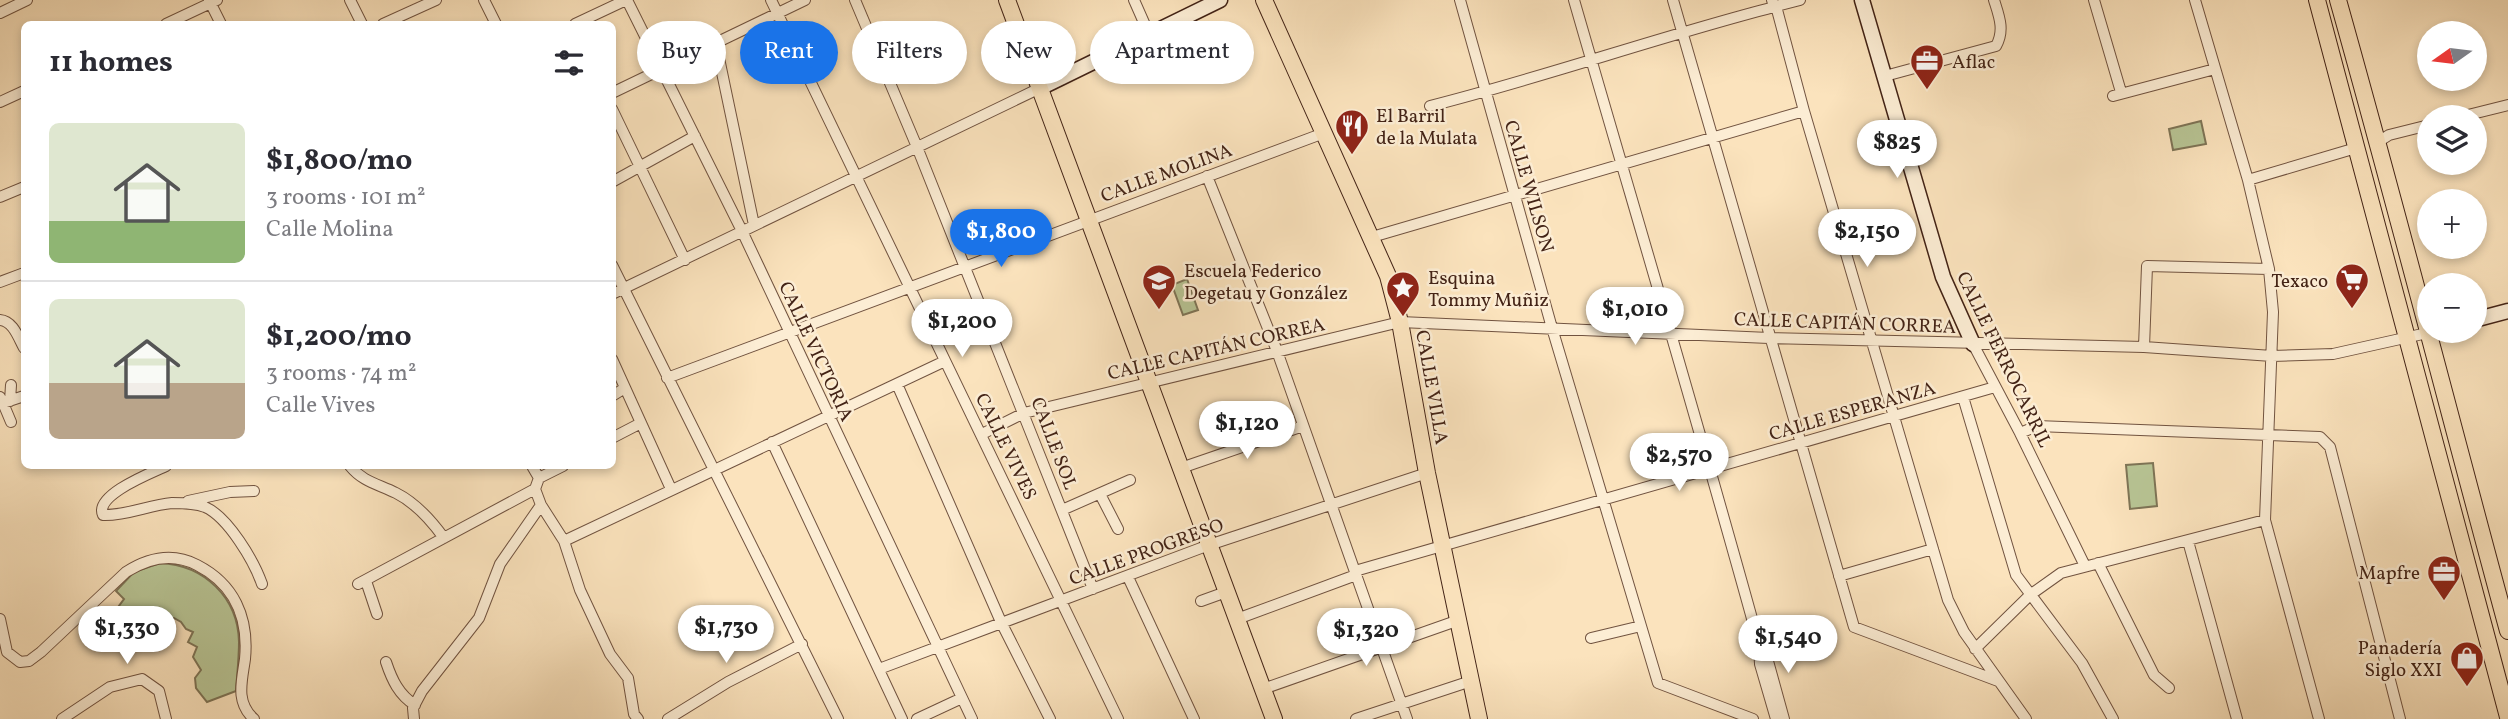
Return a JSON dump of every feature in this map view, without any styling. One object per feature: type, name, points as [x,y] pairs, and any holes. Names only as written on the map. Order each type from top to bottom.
[{"type":"main road","points":[[1007,0],[1274,719]]},
{"type":"main road","name":"CALLE VILLA","points":[[1264,0],[1388,276],[1400,322],[1427,473],[1479,719]]},
{"type":"main road","points":[[2316,0],[2508,718]]},
{"type":"main road","points":[[2337,0],[2417,282]]},
{"type":"main road","points":[[2434,343],[2508,631]]},
{"type":"street","points":[[0,13],[27,0]]},
{"type":"street","points":[[350,0],[360,21]]},
{"type":"street","points":[[390,21],[436,0]]},
{"type":"street","points":[[484,0],[494,21]]},
{"type":"street","points":[[582,21],[627,0]]},
{"type":"street","name":"CALLE VICTORIA","points":[[627,0],[637,21]]},
{"type":"street","name":"CALLE VIVES","points":[[771,0],[1118,719]]},
{"type":"street","points":[[726,39],[805,0]]},
{"type":"street","name":"CALLE SOL","points":[[855,0],[917,147],[1093,589]]},
{"type":"street","points":[[1134,0],[1143,21]]},
{"type":"street","points":[[1176,21],[1220,0]]},
{"type":"street","name":"CALLE WILSON","points":[[1460,0],[1552,328],[1658,683],[1753,719]]},
{"type":"street","points":[[1574,0],[1711,468],[1759,644],[1760,664],[1776,719]]},
{"type":"street","points":[[1673,0],[1854,627],[1998,681]]},
{"type":"street","points":[[1430,106],[1486,92],[1774,4],[1800,0]]},
{"type":"street","name":"CALLE FERROCARRIL","points":[[1863,0],[1943,278],[1973,344],[2085,566]]},
{"type":"street","points":[[1885,76],[1996,46],[2001,37],[2001,24],[1994,0]]},
{"type":"street","points":[[2094,0],[2117,94],[2215,69]]},
{"type":"street","points":[[2195,0],[2248,180],[2269,269],[2273,312],[2265,520],[2319,719]]},
{"type":"street","points":[[172,21],[212,1],[220,21]]},
{"type":"street","points":[[1774,4],[1953,615],[2026,719]]},
{"type":"street","points":[[616,292],[1090,63]]},
{"type":"street","points":[[616,91],[637,81]]},
{"type":"street","name":"CALLE VICTORIA","points":[[667,84],[742,231],[972,719]]},
{"type":"street","points":[[724,84],[754,225]]},
{"type":"street","points":[[0,102],[21,92]]},
{"type":"street","points":[[2487,110],[2508,105]]},
{"type":"street","points":[[1372,237],[1804,111]]},
{"type":"street","points":[[616,117],[685,260]]},
{"type":"street","points":[[2378,142],[2389,135],[2417,128]]},
{"type":"street","name":"CALLE MOLINA","points":[[667,378],[1324,132]]},
{"type":"street","points":[[616,180],[695,136]]},
{"type":"street","points":[[2248,180],[2356,148]]},
{"type":"street","points":[[1207,176],[1277,351],[1407,719]]},
{"type":"street","points":[[0,198],[21,188]]},
{"type":"street","points":[[2144,347],[2147,266],[2269,269]]},
{"type":"street","points":[[616,273],[838,719]]},
{"type":"street","points":[[0,282],[21,274]]},
{"type":"street","points":[[2487,317],[2508,311]]},
{"type":"street","points":[[0,320],[5,320],[12,326],[21,342]]},
{"type":"street","name":"CALLE CAPITÁN CORREA","points":[[982,435],[1024,413],[1400,322],[1769,338],[2144,347],[2272,356],[2333,354],[2417,336]]},
{"type":"street","points":[[564,541],[945,360]]},
{"type":"street","points":[[616,368],[671,489]]},
{"type":"street","points":[[11,384],[4,400],[11,422]]},
{"type":"street","points":[[897,384],[1001,622],[1050,719]]},
{"type":"street","name":"CALLE ESPERANZA","points":[[1237,620],[1355,573],[1442,546],[1995,387]]},
{"type":"street","points":[[616,394],[625,388]]},
{"type":"street","points":[[1963,397],[2016,575],[2082,663],[2113,719]]},
{"type":"street","points":[[616,436],[640,423]]},
{"type":"street","points":[[1181,468],[1303,426]]},
{"type":"street","points":[[2020,433],[2038,426],[2320,437],[2330,446],[2400,719]]},
{"type":"street","points":[[772,442],[902,719]]},
{"type":"street","points":[[159,469],[124,485],[102,504],[100,510],[103,515],[110,516],[172,503],[207,508],[220,518],[247,552],[262,584]]},
{"type":"street","points":[[353,469],[368,483],[396,493],[414,504],[444,538]]},
{"type":"street","points":[[534,469],[539,478]]},
{"type":"street","points":[[557,469],[539,478],[535,489],[541,505],[564,541],[580,590],[611,654],[628,678],[634,714],[638,719]]},
{"type":"street","name":"CALLE PROGRESO","points":[[879,669],[1001,622],[1128,578],[1209,545],[1427,473]]},
{"type":"street","points":[[1062,510],[1130,480]]},
{"type":"street","points":[[377,614],[362,582],[535,489]]},
{"type":"street","points":[[181,504],[230,492],[254,491]]},
{"type":"street","points":[[1100,494],[1118,530]]},
{"type":"street","points":[[414,719],[415,705],[434,674],[479,618],[500,564],[541,505]]},
{"type":"street","points":[[1975,649],[2030,595],[2061,573],[2265,520]]},
{"type":"street","points":[[2188,541],[2237,719]]},
{"type":"street","points":[[1839,576],[1933,549]]},
{"type":"street","points":[[0,618],[7,652],[20,662],[29,661],[136,565],[147,560],[168,557],[189,560],[225,584],[237,605],[246,646],[241,683],[242,699],[254,719]]},
{"type":"street","points":[[2098,563],[2154,675],[2169,688]]},
{"type":"street","points":[[1128,578],[1194,719]]},
{"type":"street","points":[[1201,601],[1226,592]]},
{"type":"street","points":[[1263,689],[1459,620]]},
{"type":"street","points":[[1591,638],[1641,626]]},
{"type":"street","points":[[668,719],[728,682],[802,644]]},
{"type":"street","points":[[1759,644],[1768,661],[1784,719]]},
{"type":"street","points":[[386,662],[389,673],[404,699],[415,705]]},
{"type":"street","points":[[62,719],[110,687],[142,679],[159,691],[166,719]]},
{"type":"street","points":[[1356,719],[1471,681]]},
{"type":"street","points":[[917,719],[962,698]]},
{"type":"green space","points":[[2201,121],[2206,144],[2173,150],[2169,129]]},
{"type":"green space","points":[[1187,279],[1198,310],[1183,315],[1172,285]]},
{"type":"green space","points":[[2153,463],[2157,506],[2130,509],[2126,465]]},
{"type":"green space","points":[[160,563],[176,565],[204,577],[216,586],[225,598],[237,626],[239,642],[236,691],[207,702],[196,688],[195,678],[201,670],[193,657],[197,647],[188,642],[193,632],[186,629],[181,622],[174,618],[167,620],[155,614],[146,623],[127,629],[113,614],[124,599],[116,591],[134,572]]},
{"type":"place","name":"Aflac","points":[[1927,91]]},
{"type":"place","name":"El Barril de la Mulata","points":[[1352,156]]},
{"type":"place","name":"Texaco","points":[[2352,310]]},
{"type":"place","name":"Escuela Federico Degetau y González","points":[[1159,311]]},
{"type":"place","name":"Esquina Tommy Muñiz","points":[[1403,318]]},
{"type":"place","name":"Mapfre","points":[[2444,602]]},
{"type":"place","name":"Panadería Siglo XXI","points":[[2467,688]]}]
